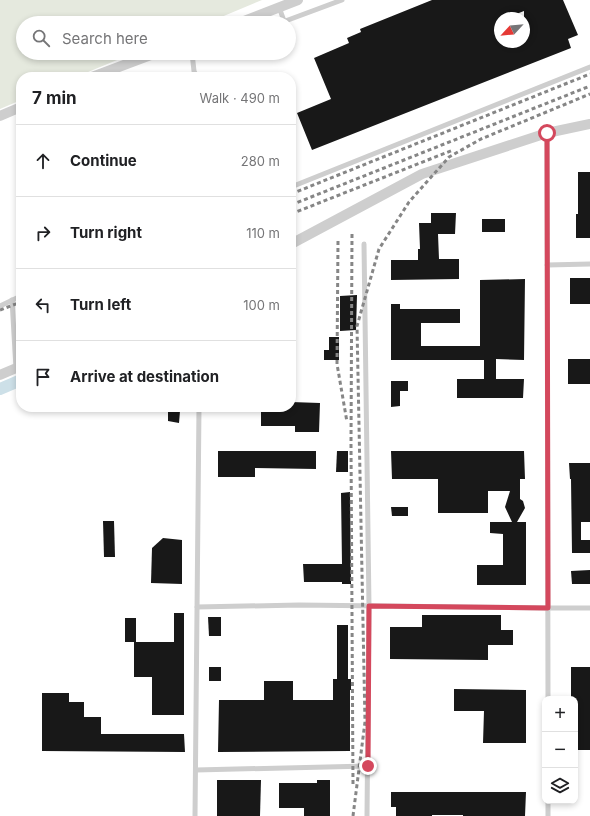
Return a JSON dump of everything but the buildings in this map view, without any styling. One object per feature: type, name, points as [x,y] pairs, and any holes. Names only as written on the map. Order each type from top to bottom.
[{"type":"street","points":[[256,16],[298,0]]},
{"type":"street","points":[[105,72],[137,60]]},
{"type":"street","points":[[0,116],[16,109]]},
{"type":"street","points":[[296,241],[422,174],[547,133],[590,124]]},
{"type":"street","points":[[0,374],[16,368]]},
{"type":"lane","points":[[296,17],[342,0]]},
{"type":"lane","points":[[279,7],[281,16]]},
{"type":"lane","points":[[193,60],[194,72]]},
{"type":"lane","points":[[296,185],[590,67]]},
{"type":"lane","points":[[547,133],[548,696]]},
{"type":"lane","points":[[364,244],[369,606],[367,816]]},
{"type":"lane","points":[[547,265],[590,264]]},
{"type":"lane","points":[[0,306],[16,298]]},
{"type":"lane","points":[[12,300],[16,338]]},
{"type":"lane","points":[[195,816],[199,412]]},
{"type":"lane","points":[[197,607],[299,605],[590,608]]},
{"type":"lane","points":[[196,770],[368,766]]},
{"type":"lane","points":[[548,804],[548,816]]},
{"type":"shaded area","points":[[0,0],[262,0],[224,16],[16,16],[16,60],[117,60],[88,72],[16,72],[16,102],[0,109]]},
{"type":"waterway","points":[[0,389],[16,382]]},
{"type":"railway","points":[[296,192],[590,74]]},
{"type":"railway","points":[[296,203],[590,86]]},
{"type":"railway","points":[[353,816],[365,722],[357,326],[379,249],[409,202],[449,157],[481,139],[590,94]]},
{"type":"railway","points":[[296,212],[453,150]]},
{"type":"railway","points":[[352,234],[351,445],[353,784]]},
{"type":"railway","points":[[338,241],[337,364],[347,422]]},
{"type":"railway","points":[[0,310],[16,304]]},
{"type":"route","points":[[368,766],[369,606],[548,608],[547,133]]}]
